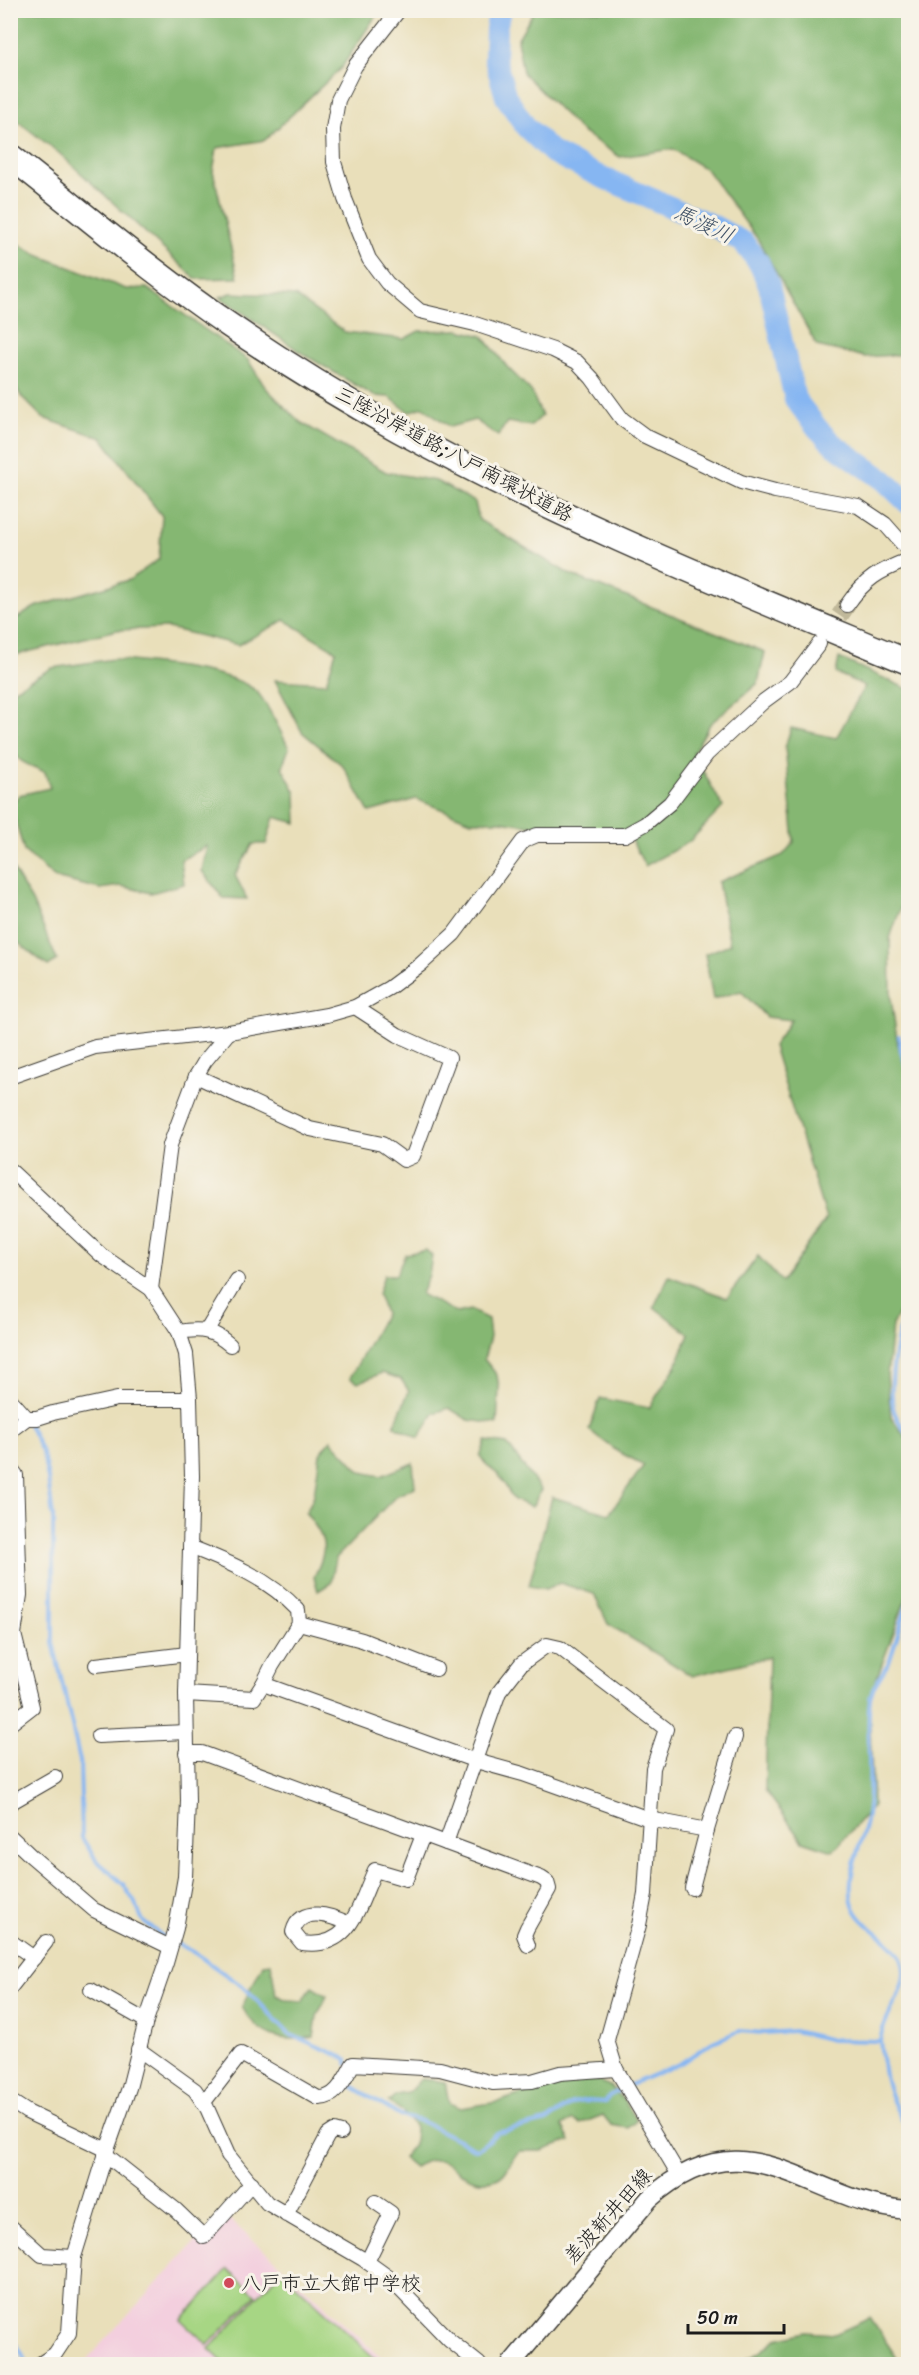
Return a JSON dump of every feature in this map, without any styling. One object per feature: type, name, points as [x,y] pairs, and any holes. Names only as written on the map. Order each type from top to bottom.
[{"type":"highway","name":"三陸沿岸道路;八戸南環状道路","points":[[10,156],[228,324],[396,428],[511,489],[665,560],[909,662]]},
{"type":"main road","name":"差波新井田線","points":[[511,2364],[644,2205],[666,2183],[700,2166],[722,2161],[760,2162],[795,2173],[869,2204],[909,2210]]},
{"type":"street","points":[[399,10],[355,66],[338,100],[333,129],[334,162],[345,199],[369,259],[387,283],[420,311],[474,324],[553,350],[577,362],[592,378],[622,419],[645,435],[741,482],[775,491],[858,506],[885,524],[909,550]]},
{"type":"street","points":[[847,606],[860,586],[887,568],[909,560]]},
{"type":"street","points":[[10,1077],[96,1047],[229,1032],[327,1015],[355,1007],[389,988],[420,965],[454,934],[523,841],[537,835],[625,835],[645,824],[670,803],[707,754],[764,701],[790,682],[819,644]]},
{"type":"street","points":[[196,1076],[310,1129],[382,1144],[404,1160],[413,1156],[449,1058],[398,1035],[355,1007]]},
{"type":"street","points":[[151,1289],[170,1146],[196,1076],[205,1061],[229,1032]]},
{"type":"street","points":[[10,1170],[101,1255],[151,1289],[179,1332],[186,1354],[190,1399],[190,1547],[186,1694],[189,1801],[185,1877],[176,1928],[146,2021],[129,2088],[106,2152],[74,2257],[69,2333],[55,2354],[40,2364]]},
{"type":"street","points":[[207,1330],[237,1280]]},
{"type":"street","points":[[179,1332],[194,1329],[207,1330],[218,1334],[230,1345]]},
{"type":"street","points":[[10,1399],[27,1418]]},
{"type":"street","points":[[10,1431],[27,1418],[37,1418],[117,1399],[190,1399]]},
{"type":"street","points":[[10,1467],[16,1475],[20,1595],[13,1636],[32,1707],[10,1724]]},
{"type":"street","points":[[186,1694],[254,1698],[299,1623],[298,1610],[287,1598],[260,1578],[190,1547]]},
{"type":"street","points":[[10,1583],[20,1595]]},
{"type":"street","points":[[299,1623],[362,1640],[436,1669]]},
{"type":"street","points":[[446,1843],[499,1692],[521,1664],[547,1645],[560,1648],[666,1729],[653,1768],[643,1904],[607,2040],[616,2069],[679,2175]]},
{"type":"street","points":[[96,1665],[187,1654]]},
{"type":"street","points":[[263,1684],[476,1761],[523,1774],[649,1819],[707,1830]]},
{"type":"street","points":[[98,1736],[186,1732]]},
{"type":"street","points":[[692,1888],[735,1737]]},
{"type":"street","points":[[186,1753],[202,1753],[541,1878],[547,1882],[549,1888],[547,1896],[524,1935],[528,1945]]},
{"type":"street","points":[[10,1803],[55,1777]]},
{"type":"street","points":[[350,1924],[375,1870],[406,1879],[423,1835]]},
{"type":"street","points":[[10,1836],[94,1910],[170,1947]]},
{"type":"street","points":[[10,1941],[34,1958]]},
{"type":"street","points":[[10,1988],[46,1942]]},
{"type":"street","points":[[91,1990],[146,2021]]},
{"type":"street","points":[[138,2049],[195,2090],[204,2102],[228,2155],[267,2203],[367,2262],[388,2277],[412,2305],[449,2340],[479,2364]]},
{"type":"street","points":[[204,2102],[241,2054],[318,2098],[330,2096],[335,2092],[353,2064],[440,2069],[493,2083],[532,2081],[560,2073],[616,2069]]},
{"type":"street","points":[[10,2101],[106,2152],[204,2237],[252,2183]]},
{"type":"street","points":[[286,2215],[328,2135],[334,2131],[341,2133]]},
{"type":"street","points":[[367,2262],[391,2213],[375,2202]]},
{"type":"street","points":[[10,2226],[42,2255],[74,2257]]},
{"type":"shaded area","name":"八戸市立大館中学校","points":[[227,2217],[389,2364],[77,2364],[87,2359],[199,2238]]},
{"type":"green space","points":[[10,11],[379,11],[342,67],[265,140],[217,148],[213,171],[238,278],[196,279],[59,153],[11,116]]},
{"type":"green space","points":[[534,11],[908,11],[908,354],[865,357],[817,346],[757,238],[706,169],[673,149],[620,157],[582,132],[523,73],[517,40]]},
{"type":"green space","points":[[11,240],[38,255],[126,289],[147,288],[248,360],[265,387],[300,422],[386,472],[436,481],[475,502],[479,520],[569,574],[765,652],[758,683],[710,724],[693,753],[723,807],[689,842],[645,866],[632,841],[501,821],[471,821],[416,799],[369,812],[343,766],[302,732],[275,680],[326,683],[336,651],[285,620],[238,645],[168,628],[117,630],[11,656],[11,622],[35,607],[129,580],[159,559],[162,516],[102,438],[43,418],[21,396],[11,379]]},
{"type":"green space","points":[[231,293],[295,296],[345,332],[404,339],[419,331],[459,330],[483,336],[508,368],[531,391],[542,416],[531,426],[507,422],[498,436],[475,420],[450,427],[423,407],[409,412],[389,397],[374,396],[305,355],[220,297]]},
{"type":"green space","points":[[839,658],[908,689],[908,887],[890,938],[891,998],[898,1046],[908,1075],[908,1296],[892,1325],[887,1375],[891,1417],[908,1440],[908,1593],[869,1699],[873,1806],[833,1851],[803,1841],[765,1790],[769,1657],[692,1676],[608,1624],[594,1594],[560,1583],[546,1589],[529,1586],[552,1497],[609,1514],[644,1465],[617,1451],[589,1430],[600,1398],[649,1408],[676,1366],[689,1334],[654,1307],[669,1276],[727,1298],[758,1256],[782,1282],[826,1219],[773,1046],[791,1020],[766,1017],[741,991],[713,999],[705,954],[730,944],[718,882],[783,855],[794,842],[785,747],[791,728],[836,738],[865,686],[836,673]]},
{"type":"green space","points":[[114,659],[189,668],[229,678],[257,692],[269,710],[289,748],[282,767],[296,793],[297,823],[274,817],[266,844],[253,844],[235,875],[247,899],[223,898],[202,871],[207,846],[181,860],[184,884],[151,893],[121,886],[100,889],[55,878],[24,851],[11,806],[19,795],[50,788],[45,772],[19,759],[12,745],[9,725],[14,689],[52,668]]},
{"type":"green space","points":[[10,864],[32,901],[57,960],[48,966],[11,937]]},
{"type":"green space","points":[[426,1250],[432,1256],[429,1275],[421,1294],[457,1313],[470,1310],[488,1319],[490,1337],[484,1359],[497,1375],[499,1388],[497,1424],[468,1420],[449,1408],[434,1413],[419,1438],[394,1426],[409,1391],[401,1379],[382,1373],[358,1383],[350,1378],[385,1314],[378,1294],[384,1275],[396,1275],[405,1254]]},
{"type":"green space","points":[[331,1440],[361,1472],[381,1476],[413,1463],[415,1487],[396,1496],[336,1558],[331,1583],[318,1591],[314,1577],[322,1558],[323,1544],[318,1530],[306,1513],[314,1495],[320,1454]]},
{"type":"green space","points":[[486,1441],[507,1444],[541,1490],[532,1507],[514,1500],[499,1475],[487,1466],[480,1456]]},
{"type":"green space","points":[[271,1963],[276,1995],[287,2000],[303,2001],[312,1987],[327,1996],[317,2016],[314,2037],[291,2039],[272,2036],[256,2025],[242,2007],[263,1964]]},
{"type":"green space","points":[[581,2078],[602,2082],[615,2090],[637,2120],[628,2128],[611,2125],[603,2115],[580,2124],[573,2120],[562,2126],[570,2141],[542,2151],[519,2151],[504,2174],[496,2179],[482,2181],[472,2179],[448,2163],[439,2160],[428,2161],[414,2167],[403,2158],[414,2144],[415,2127],[401,2110],[388,2102],[396,2095],[408,2093],[421,2079],[445,2082],[449,2103],[461,2108],[498,2102],[554,2083]]},
{"type":"green space","points":[[228,2269],[256,2295],[208,2345],[181,2320]]},
{"type":"green space","points":[[281,2271],[381,2364],[225,2364],[209,2349]]},
{"type":"green space","points":[[870,2318],[901,2364],[736,2364],[759,2353],[777,2339],[806,2332],[835,2334]]},
{"type":"waterway","name":"馬渡川","points":[[500,10],[496,29],[495,59],[506,97],[526,127],[553,153],[599,176],[710,224],[743,242],[759,263],[769,285],[795,399],[833,444],[884,480],[908,503]]},
{"type":"waterway","points":[[899,1036],[901,1051],[908,1069]]},
{"type":"waterway","points":[[908,1311],[897,1345],[892,1389],[894,1411],[908,1435]]},
{"type":"waterway","points":[[29,1425],[43,1454],[53,1517],[53,1642],[80,1761],[82,1838],[96,1860],[123,1884],[143,1921],[164,1937]]},
{"type":"waterway","points":[[880,2041],[903,1982],[902,1961],[890,1943],[856,1911],[852,1901],[851,1881],[868,1806],[870,1698],[873,1688],[889,1662],[908,1602]]},
{"type":"waterway","points":[[176,1943],[192,1951],[246,1989],[289,2034],[347,2059],[347,2064]]},
{"type":"waterway","points":[[630,2085],[681,2063],[711,2043],[739,2031],[764,2033],[794,2031],[832,2040],[880,2041],[888,2087],[908,2130]]},
{"type":"waterway","points":[[348,2081],[349,2084],[400,2116],[421,2121],[476,2149],[497,2133],[547,2121],[572,2103],[605,2102],[609,2096],[624,2088]]},
{"type":"waterway","points":[[10,2333],[28,2364]]},
{"type":"tunnel","points":[[824,638],[847,605]]},
{"type":"place","name":"八戸市立大館中学校","points":[[229,2283]]}]
